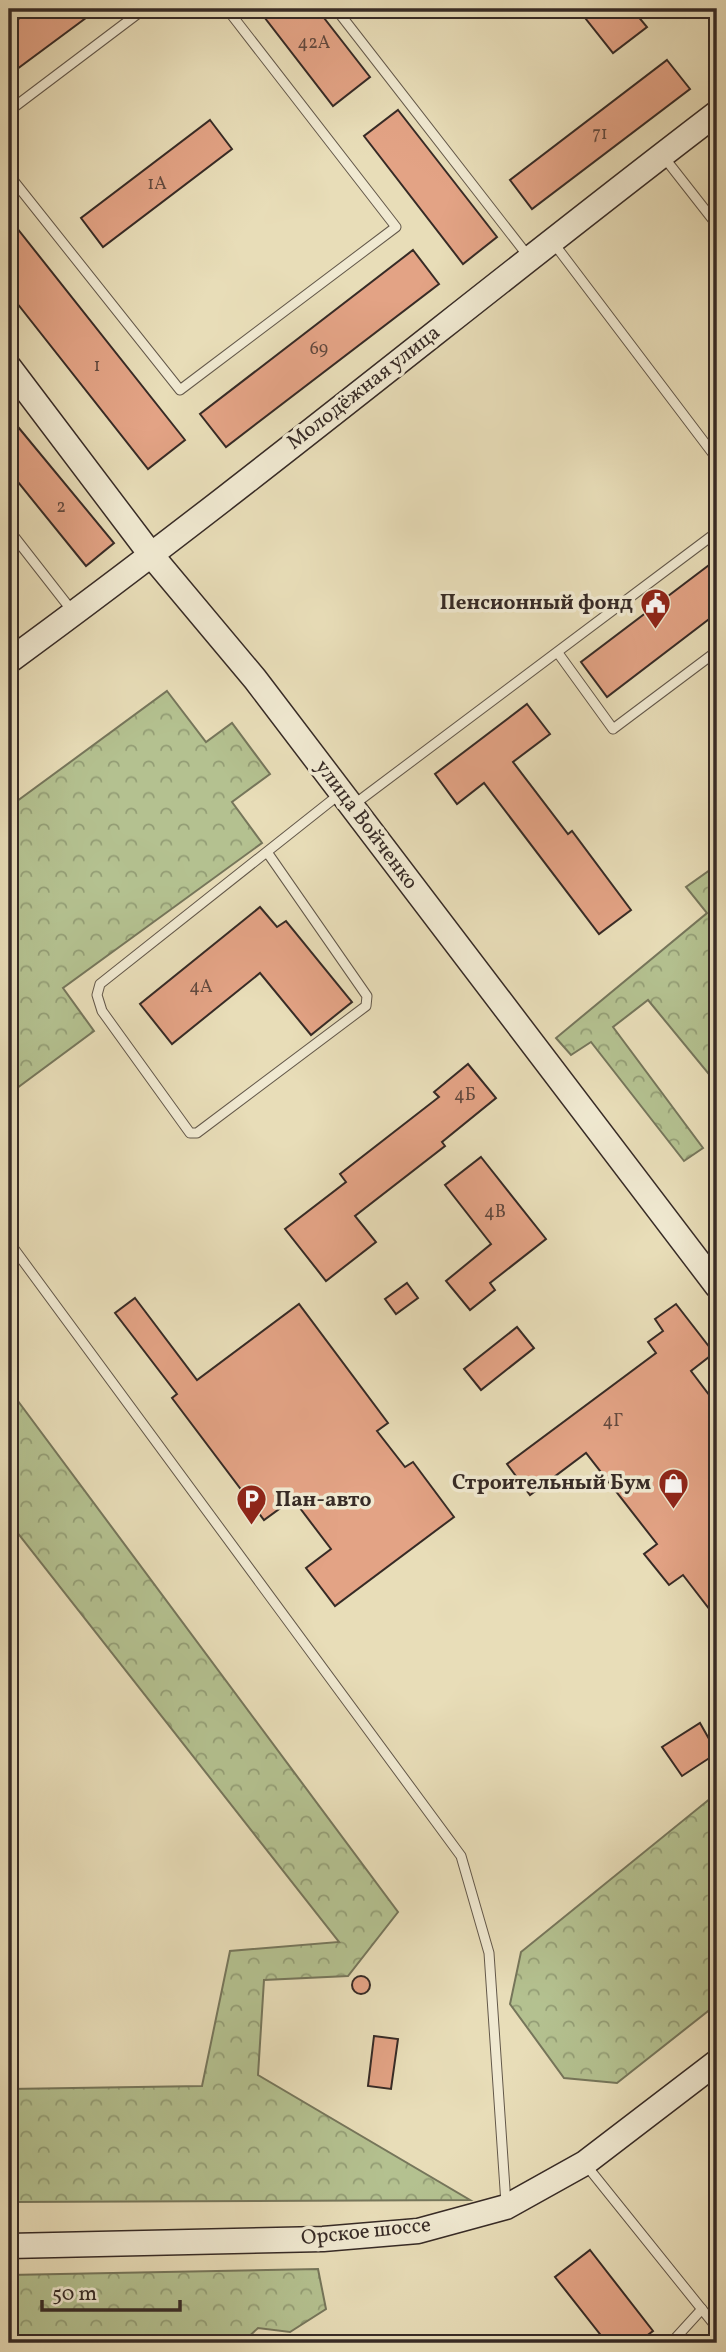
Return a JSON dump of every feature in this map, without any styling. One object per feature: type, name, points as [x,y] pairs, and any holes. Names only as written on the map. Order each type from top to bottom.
[{"type":"main road","name":"Молодёжная улица","points":[[9,661],[152,556],[551,240],[717,113]]},
{"type":"main road","name":"улица Войченко","points":[[9,367],[152,556],[255,679],[717,1286]]},
{"type":"main road","name":"Орское шоссе","points":[[9,2246],[323,2239],[418,2231],[506,2207],[585,2163],[717,2062]]},
{"type":"lane","points":[[9,110],[144,9]]},
{"type":"lane","points":[[9,175],[180,390],[397,228],[227,9]]},
{"type":"lane","points":[[336,9],[529,258]]},
{"type":"lane","points":[[662,155],[717,225]]},
{"type":"lane","points":[[551,240],[717,459]]},
{"type":"lane","points":[[9,530],[74,614]]},
{"type":"lane","points":[[267,852],[367,996],[366,1006],[197,1133],[190,1133],[102,1011],[97,995],[100,984],[267,852],[558,653],[717,532]]},
{"type":"lane","points":[[558,653],[612,729],[717,651]]},
{"type":"lane","points":[[9,1242],[461,1856],[489,1954],[506,2207]]},
{"type":"lane","points":[[585,2163],[717,2328]]},
{"type":"lane","points":[[671,2343],[702,2309]]},
{"type":"green space","points":[[167,691],[206,742],[232,723],[270,774],[232,802],[262,843],[63,988],[94,1031],[9,1094],[9,807]]},
{"type":"green space","points":[[717,865],[717,1084],[648,1000],[613,1027],[703,1148],[684,1161],[591,1042],[571,1055],[556,1038],[707,913],[686,887]]},
{"type":"green space","points":[[9,1389],[398,1912],[348,1976],[264,1980],[258,2075],[470,2200],[9,2202],[9,2089],[202,2086],[230,1951],[339,1942],[9,1522]]},
{"type":"green space","points":[[717,1793],[717,2004],[617,2083],[564,2078],[510,2004],[521,1952]]},
{"type":"green space","points":[[318,2269],[326,2309],[290,2332],[258,2328],[242,2343],[9,2343],[9,2275]]},
{"type":"building","points":[[32,9],[98,9],[9,75],[9,26]]},
{"type":"building","points":[[258,9],[317,9],[370,77],[333,106]]},
{"type":"building","points":[[578,9],[632,9],[647,27],[613,53]]},
{"type":"building","points":[[667,60],[690,89],[532,209],[510,180]]},
{"type":"building","points":[[398,110],[497,237],[463,264],[364,136]]},
{"type":"building","points":[[210,120],[232,149],[103,247],[81,218]]},
{"type":"building","points":[[9,218],[185,440],[148,469],[9,293]]},
{"type":"building","points":[[413,250],[439,284],[226,447],[200,414]]},
{"type":"building","points":[[9,416],[114,543],[86,566],[9,471]]},
{"type":"building","points":[[717,559],[717,613],[607,697],[581,662]]},
{"type":"building","points":[[527,704],[550,734],[513,762],[568,834],[572,831],[631,910],[599,934],[484,783],[457,804],[435,774]]},
{"type":"building","points":[[260,907],[277,927],[286,921],[352,1002],[311,1035],[260,973],[172,1044],[140,1004]]},
{"type":"building","points":[[468,1064],[496,1098],[442,1142],[445,1146],[355,1216],[376,1242],[326,1281],[285,1229],[346,1182],[340,1174],[439,1097],[434,1092]]},
{"type":"building","points":[[481,1157],[546,1239],[490,1283],[495,1290],[470,1310],[446,1281],[491,1244],[445,1185]]},
{"type":"building","points":[[407,1283],[418,1298],[396,1314],[385,1299]]},
{"type":"building","points":[[135,1298],[197,1380],[299,1304],[388,1423],[377,1431],[405,1467],[413,1462],[454,1517],[335,1606],[306,1568],[331,1549],[293,1499],[264,1520],[172,1398],[177,1394],[115,1313]]},
{"type":"building","points":[[676,1304],[714,1353],[691,1371],[710,1396],[717,1390],[717,1619],[683,1575],[669,1585],[644,1554],[657,1544],[586,1453],[530,1495],[507,1464],[656,1353],[648,1342],[663,1331],[655,1319]]},
{"type":"building","points":[[517,1327],[534,1348],[481,1390],[464,1369]]},
{"type":"building","points":[[700,1723],[717,1753],[682,1776],[662,1747]]},
{"type":"building","points":[[357,1976],[365,1976],[370,1985],[368,1992],[357,1994],[352,1989],[352,1981]]},
{"type":"building","points":[[374,2036],[398,2039],[391,2089],[368,2086]]},
{"type":"building","points":[[590,2250],[653,2331],[637,2343],[607,2343],[555,2277]]},
{"type":"place","name":"Пенсионный фонд","points":[[656,630]]},
{"type":"place","name":"Строительный Бум","points":[[674,1510]]},
{"type":"place","name":"Пан-авто","points":[[252,1527]]}]
